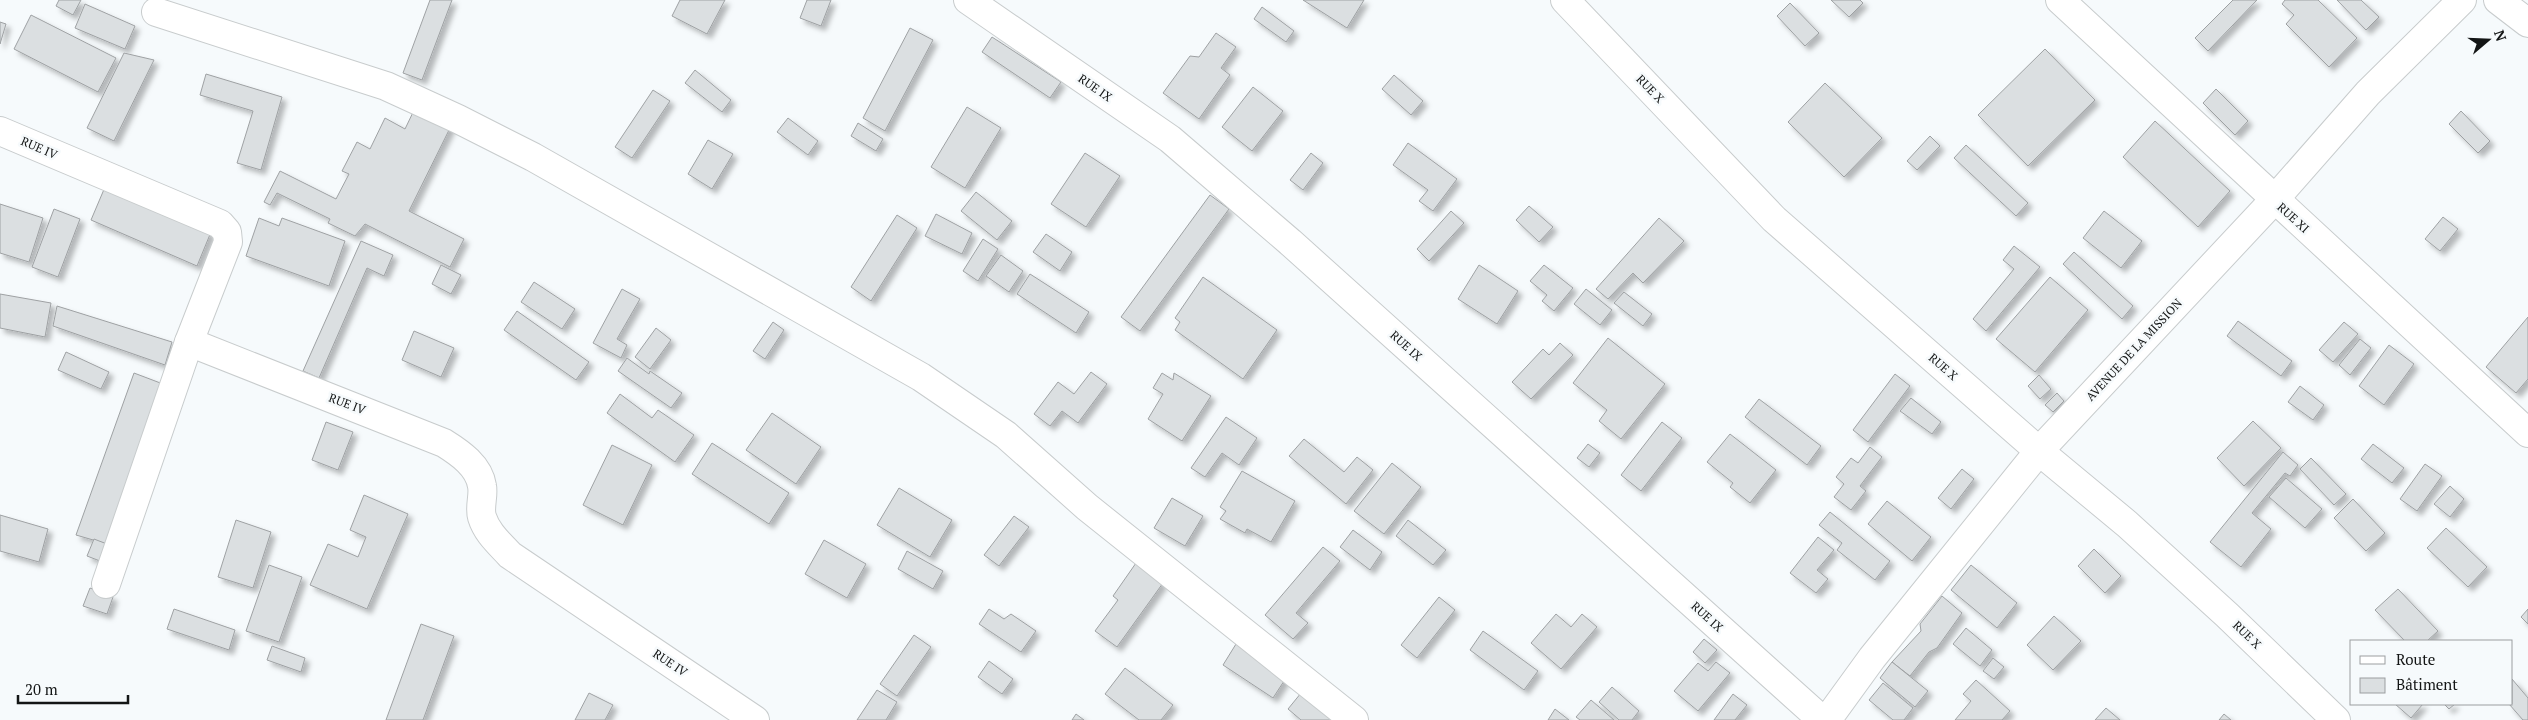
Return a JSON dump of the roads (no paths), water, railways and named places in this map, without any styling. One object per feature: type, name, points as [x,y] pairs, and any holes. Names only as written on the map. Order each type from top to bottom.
[{"type":"street","name":"RUE IX","points":[[968,0],[1170,140],[1290,242],[1822,720]]},
{"type":"street","name":"RUE X","points":[[1564,0],[1774,218],[2039,451],[2155,550],[2227,615],[2336,720]]},
{"type":"street","name":"RUE XI","points":[[2060,0],[2528,433]]},
{"type":"street","name":"AVENUE DE LA MISSION","points":[[1827,720],[1895,629],[2039,451],[2274,200],[2368,93],[2462,0]]},
{"type":"street","points":[[2498,0],[2528,23]]},
{"type":"street","points":[[156,12],[386,86],[458,119],[542,162],[922,377],[1006,435],[1087,507],[1354,720]]},
{"type":"street","name":"RUE IV","points":[[0,131],[224,227],[228,242],[189,342],[444,443],[470,462],[478,475],[482,486],[481,506],[484,521],[492,536],[510,555],[755,720]]},
{"type":"street","points":[[106,584],[189,342]]}]
